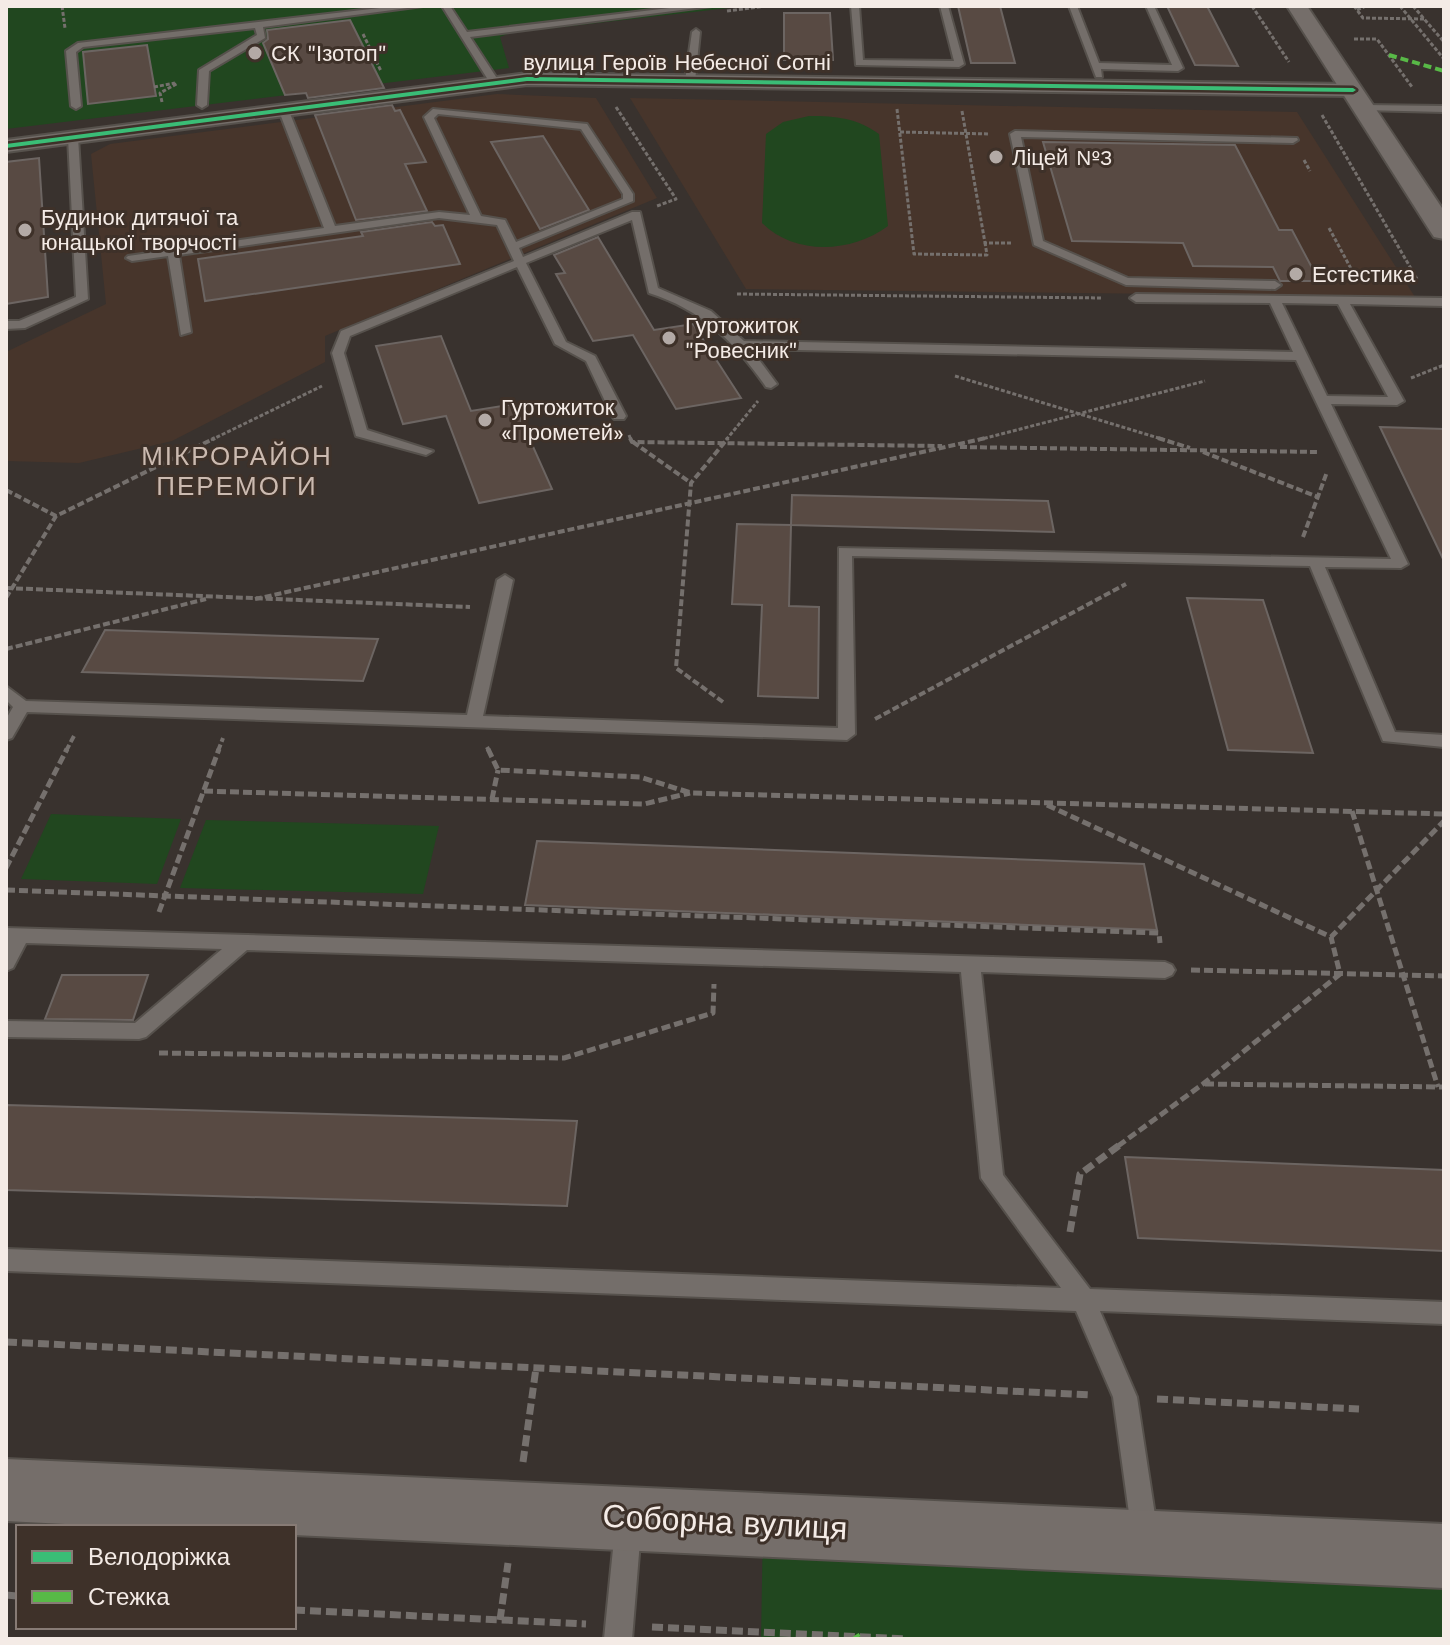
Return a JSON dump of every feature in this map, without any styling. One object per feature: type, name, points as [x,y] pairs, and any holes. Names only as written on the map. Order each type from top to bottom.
[{"type":"main road","points":[[1297,6],[1444,231]]},
{"type":"main road","name":"Соборна вулиця","points":[[6,1490],[1444,1556]]},
{"type":"street","name":"вулиця Героїв Небесної Сотні","points":[[6,146],[527,79],[1307,89],[1359,99]]},
{"type":"lane","points":[[76,106],[71,51],[81,45],[419,6]]},
{"type":"lane","points":[[446,6],[495,83]]},
{"type":"lane","points":[[463,35],[708,6]]},
{"type":"lane","points":[[855,6],[860,83]]},
{"type":"lane","points":[[859,63],[959,64],[944,6]]},
{"type":"lane","points":[[1073,6],[1103,86]]},
{"type":"lane","points":[[1096,66],[1178,68],[1150,6]]},
{"type":"lane","points":[[202,105],[204,70],[262,36],[258,23]]},
{"type":"lane","points":[[690,81],[696,32]]},
{"type":"lane","points":[[1359,99],[1444,109]]},
{"type":"lane","points":[[284,111],[331,231]]},
{"type":"lane","points":[[477,219],[429,117],[436,111],[584,126],[628,194],[628,201],[513,247]]},
{"type":"lane","points":[[1168,299],[1038,243],[1015,134],[1293,140]]},
{"type":"lane","points":[[6,325],[21,325],[82,299],[73,137]]},
{"type":"lane","points":[[426,451],[361,433],[338,353],[345,334],[636,214],[653,290],[686,299],[744,345],[771,384]]},
{"type":"lane","points":[[132,258],[439,215],[501,222],[561,344],[591,359],[619,416]]},
{"type":"lane","points":[[173,253],[185,332]]},
{"type":"lane","points":[[1126,281],[1274,292],[1342,301],[1437,302]]},
{"type":"lane","points":[[1136,298],[1274,292]]},
{"type":"lane","points":[[6,691],[22,706],[847,734],[844,551],[1401,564],[1341,452],[1322,400],[1274,292]]},
{"type":"lane","points":[[1322,400],[1397,401],[1342,301]]},
{"type":"lane","points":[[744,345],[1301,356]]},
{"type":"lane","points":[[1315,561],[1389,737],[1444,741]]},
{"type":"lane","points":[[474,721],[505,580]]},
{"type":"lane","points":[[6,734],[22,706]]},
{"type":"lane","points":[[6,963],[13,935],[1165,970]]},
{"type":"lane","points":[[6,1029],[139,1031],[243,942]]},
{"type":"lane","points":[[970,965],[992,1178],[1083,1299],[1125,1397],[1146,1541]]},
{"type":"lane","points":[[6,1260],[1444,1313]]},
{"type":"lane","points":[[618,1639],[629,1518]]},
{"type":"path","points":[[1252,6],[1307,89],[1437,302]]},
{"type":"path","points":[[1366,6],[1356,8],[1363,18],[1424,19]]},
{"type":"path","points":[[1400,6],[1444,59]]},
{"type":"path","points":[[1413,6],[1444,42]]},
{"type":"path","points":[[353,13],[384,80]]},
{"type":"path","points":[[1430,43],[1444,42]]},
{"type":"path","points":[[154,87],[179,82]]},
{"type":"path","points":[[616,106],[676,199],[636,214]]},
{"type":"path","points":[[897,109],[914,254],[987,255],[962,110]]},
{"type":"path","points":[[900,132],[1015,134]]},
{"type":"path","points":[[985,243],[1038,243]]},
{"type":"path","points":[[737,294],[1136,298]]},
{"type":"path","points":[[948,374],[1197,450],[1318,497]]},
{"type":"path","points":[[6,598],[9,588],[56,516],[344,375]]},
{"type":"path","points":[[255,599],[952,447],[1212,379]]},
{"type":"path","points":[[762,731],[676,668],[691,483],[771,384]]},
{"type":"path","points":[[619,416],[632,442],[691,483]]},
{"type":"path","points":[[632,442],[1341,452],[1318,497],[1294,561]]},
{"type":"path","points":[[6,490],[56,516]]},
{"type":"path","points":[[847,734],[1173,559]]},
{"type":"path","points":[[9,588],[499,608]]},
{"type":"path","points":[[6,649],[215,597]]},
{"type":"path","points":[[6,868],[89,708]]},
{"type":"path","points":[[148,939],[233,713]]},
{"type":"path","points":[[474,721],[498,770],[492,799]]},
{"type":"path","points":[[498,770],[640,777],[691,793]]},
{"type":"path","points":[[204,791],[644,804],[691,793],[1444,814]]},
{"type":"path","points":[[1043,803],[1331,937]]},
{"type":"path","points":[[1203,1084],[1441,1087],[1352,811]]},
{"type":"path","points":[[1331,937],[1444,821]]},
{"type":"path","points":[[6,890],[1159,933],[1165,970],[1444,976]]},
{"type":"path","points":[[1331,937],[1340,974]]},
{"type":"path","points":[[149,1053],[564,1058],[713,1013],[714,957]]},
{"type":"path","points":[[1063,1272],[1080,1174],[1203,1084],[1340,974]]},
{"type":"path","points":[[6,1342],[1359,1409]]},
{"type":"shaded area","points":[[497,94],[596,98],[657,198],[325,336],[325,362],[172,441],[79,463],[6,461],[6,352],[106,304],[91,154],[110,144]]},
{"type":"shaded area","name":"Ліцей №3","points":[[630,98],[1297,112],[1415,297],[746,289]]},
{"type":"green space","name":"СК \"Ізотоп\"","points":[[6,6],[746,6],[510,33],[500,37],[509,68],[6,129]]},
{"type":"green space","points":[[809,116],[846,119],[863,124],[879,134],[888,226],[874,235],[841,246],[807,246],[775,234],[762,223],[766,134],[783,122]]},
{"type":"green space","points":[[51,814],[181,819],[157,884],[21,879]]},
{"type":"green space","points":[[206,820],[439,826],[423,894],[180,888]]},
{"type":"green space","points":[[763,1524],[1444,1556],[1444,1639],[761,1639]]},
{"type":"building","points":[[958,6],[1000,6],[1015,63],[971,63]]},
{"type":"building","points":[[1167,6],[1207,6],[1238,66],[1195,65]]},
{"type":"building","points":[[784,13],[830,13],[833,60],[784,60]]},
{"type":"building","points":[[350,20],[384,88],[308,98],[306,93],[285,95],[263,43],[268,39],[267,30]]},
{"type":"building","points":[[147,45],[156,96],[88,104],[83,52]]},
{"type":"building","points":[[392,105],[395,111],[400,110],[426,162],[405,164],[427,211],[356,220],[315,115]]},
{"type":"building","points":[[543,136],[589,210],[540,229],[491,142]]},
{"type":"building","points":[[1043,142],[1235,145],[1279,230],[1292,230],[1319,281],[1280,281],[1273,267],[1193,266],[1183,243],[1072,241]]},
{"type":"building","name":"Будинок дитячої та юнацької творчості","points":[[39,158],[48,297],[6,304],[6,162]]},
{"type":"building","points":[[432,222],[435,226],[443,225],[460,264],[205,301],[198,259],[363,236],[361,232]]},
{"type":"building","name":"Гуртожиток \"Ровесник\"","points":[[598,237],[654,330],[693,324],[741,398],[676,409],[633,335],[593,341],[556,274],[565,273],[554,255]]},
{"type":"building","name":"Гуртожиток «Прометей»","points":[[441,336],[471,411],[514,404],[552,489],[479,503],[446,416],[403,424],[376,346]]},
{"type":"building","points":[[1380,427],[1444,429],[1444,561]]},
{"type":"building","points":[[792,495],[1048,501],[1054,532],[791,525]]},
{"type":"building","points":[[737,524],[791,525],[789,606],[819,607],[818,698],[758,696],[762,605],[732,604]]},
{"type":"building","points":[[1187,598],[1263,600],[1313,753],[1228,750]]},
{"type":"building","points":[[105,630],[378,639],[363,681],[82,672]]},
{"type":"building","points":[[537,841],[1144,864],[1157,930],[525,905]]},
{"type":"building","points":[[62,975],[148,975],[133,1020],[45,1019]]},
{"type":"building","points":[[6,1105],[577,1121],[567,1206],[6,1190]]},
{"type":"building","points":[[1125,1157],[1444,1170],[1444,1251],[1138,1238]]},
{"type":"marked path","points":[[1389,55],[1444,71]]},
{"type":"cycle path","points":[[6,146],[527,79],[1353,90]]},
{"type":"place","name":"СК \"Ізотоп\"","points":[[255,53]]},
{"type":"place","name":"Ліцей №3","points":[[996,157]]},
{"type":"place","name":"Будинок дитячої та юнацької творчості","points":[[25,230]]},
{"type":"place","name":"Естестика","points":[[1296,274]]},
{"type":"place","name":"Гуртожиток \"Ровесник\"","points":[[669,338]]},
{"type":"place","name":"Гуртожиток «Прометей»","points":[[485,420]]},
{"type":"district","name":"МІКРОРАЙОН ПЕРЕМОГИ","points":[[237,471]]}]
